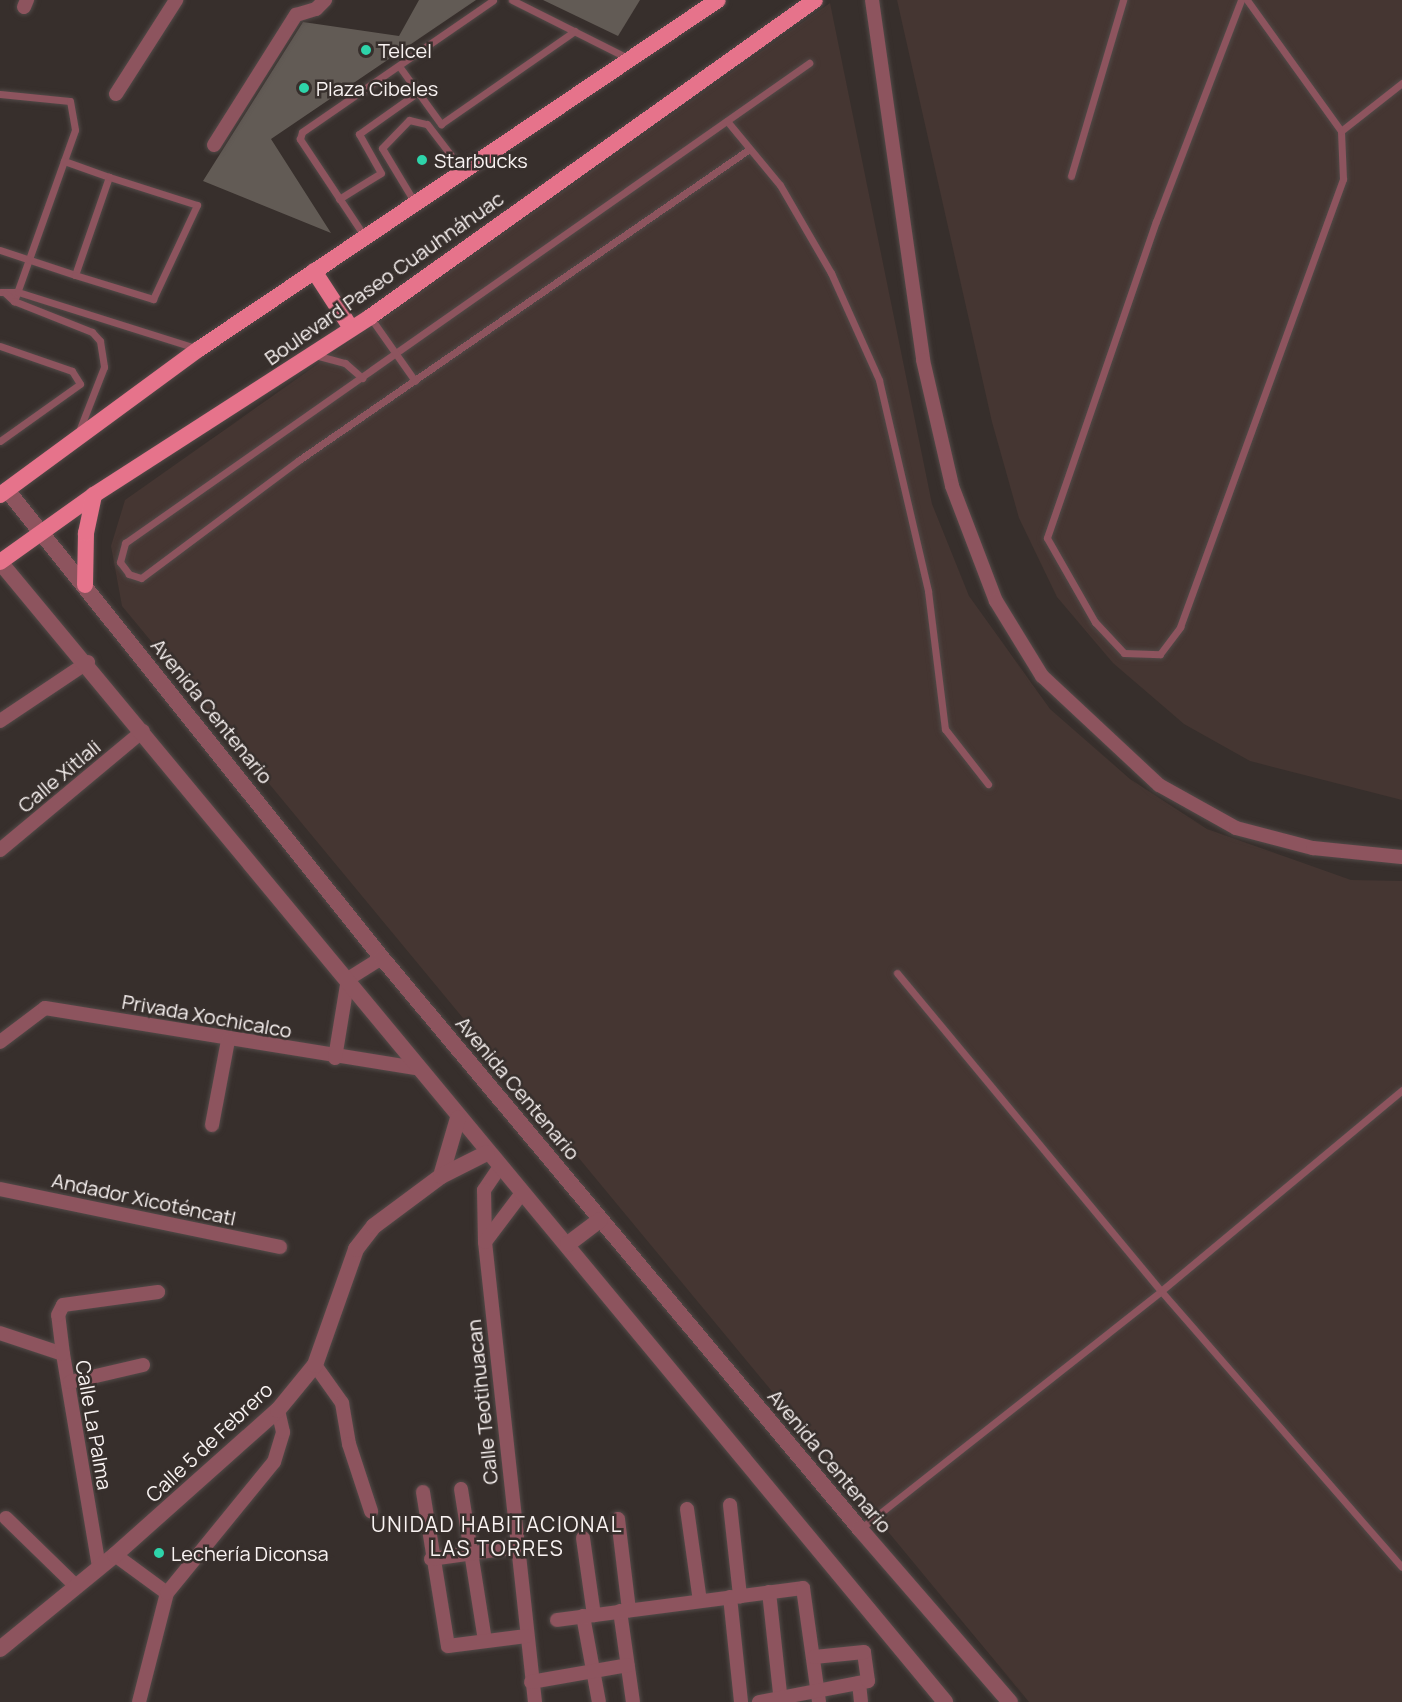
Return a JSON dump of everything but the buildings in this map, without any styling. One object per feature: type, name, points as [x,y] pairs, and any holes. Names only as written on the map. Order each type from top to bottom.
[{"type":"main road","points":[[4,492],[199,349],[718,0]]},
{"type":"main road","name":"Boulevard Paseo Cuauhnáhuac","points":[[0,562],[94,495],[370,317],[815,0]]},
{"type":"main road","points":[[314,271],[351,328]]},
{"type":"main road","points":[[85,585],[86,533],[94,495]]},
{"type":"street","points":[[116,94],[176,0]]},
{"type":"street","points":[[214,146],[296,15],[316,9],[324,0]]},
{"type":"street","points":[[872,0],[923,360],[952,486],[996,601],[1042,676],[1159,785],[1236,828],[1313,848],[1402,857]]},
{"type":"street","name":"Avenida Centenario","points":[[4,492],[41,531],[85,585],[382,958],[860,1529],[1010,1702]]},
{"type":"street","points":[[0,562],[88,662],[348,979],[499,1168],[568,1244],[945,1702]]},
{"type":"street","points":[[0,721],[88,662]]},
{"type":"street","name":"Calle Xitlali","points":[[0,850],[143,731]]},
{"type":"street","points":[[335,1058],[348,979],[382,958]]},
{"type":"street","name":"Privada Xochicalco","points":[[0,1042],[45,1008],[335,1058],[420,1070]]},
{"type":"street","points":[[212,1125],[228,1040]]},
{"type":"street","points":[[441,1176],[458,1118]]},
{"type":"street","name":"Calle 5 de Febrero","points":[[0,1649],[75,1585],[115,1555],[278,1410],[315,1365],[356,1249],[374,1226],[441,1176],[487,1153]]},
{"type":"street","name":"Calle Teotihuacan","points":[[499,1168],[484,1190],[485,1242],[534,1702]]},
{"type":"street","name":"Andador Xicoténcatl","points":[[0,1189],[280,1247]]},
{"type":"street","points":[[485,1242],[522,1193]]},
{"type":"street","points":[[568,1244],[600,1220]]},
{"type":"street","points":[[63,1354],[58,1315],[63,1305],[158,1292]]},
{"type":"street","name":"Calle La Palma","points":[[0,1333],[63,1354],[70,1382],[99,1567]]},
{"type":"street","points":[[70,1382],[143,1365]]},
{"type":"street","points":[[315,1365],[342,1403],[349,1444],[371,1511]]},
{"type":"street","points":[[139,1702],[167,1593],[274,1462],[283,1432],[278,1410]]},
{"type":"street","points":[[461,1489],[485,1641]]},
{"type":"street","points":[[423,1492],[431,1559],[448,1646],[526,1636]]},
{"type":"street","points":[[730,1505],[741,1702]]},
{"type":"street","points":[[687,1509],[700,1601]]},
{"type":"street","points":[[6,1518],[75,1585]]},
{"type":"street","points":[[618,1520],[628,1665],[633,1702]]},
{"type":"street","points":[[583,1538],[593,1671],[599,1702]]},
{"type":"street","points":[[431,1559],[516,1547]]},
{"type":"street","points":[[115,1555],[167,1593]]},
{"type":"street","points":[[557,1620],[805,1589],[819,1697]]},
{"type":"street","points":[[770,1592],[781,1701]]},
{"type":"street","points":[[759,1702],[819,1697],[868,1681],[865,1653],[814,1657]]},
{"type":"street","points":[[531,1682],[628,1665]]},
{"type":"street","points":[[859,1683],[861,1702]]},
{"type":"lane","points":[[365,237],[300,139],[302,132],[493,0]]},
{"type":"lane","points":[[512,0],[630,59]]},
{"type":"lane","points":[[1071,176],[1123,0]]},
{"type":"lane","points":[[1241,0],[1156,221],[1047,538],[1095,622],[1124,653],[1160,654],[1179,627],[1343,179],[1341,131],[1247,0]]},
{"type":"lane","points":[[399,66],[441,124],[575,31]]},
{"type":"lane","points":[[747,150],[299,460],[141,578],[129,574],[120,562],[125,543],[809,63]]},
{"type":"lane","points":[[1341,131],[1402,82]]},
{"type":"lane","points":[[339,199],[381,172],[358,134],[418,92]]},
{"type":"lane","points":[[0,94],[70,101],[75,130],[14,301]]},
{"type":"lane","points":[[414,203],[382,148],[409,120],[427,124],[463,171]]},
{"type":"lane","points":[[727,121],[747,150],[780,185],[831,273],[879,380],[928,591],[935,679],[945,729],[988,784]]},
{"type":"lane","points":[[0,250],[153,298],[197,205],[64,161]]},
{"type":"lane","points":[[75,275],[109,177]]},
{"type":"lane","points":[[2,293],[18,292],[199,349]]},
{"type":"lane","points":[[2,293],[14,301],[92,332],[100,341],[104,367],[76,437]]},
{"type":"lane","points":[[370,317],[415,381]]},
{"type":"lane","points":[[0,346],[72,371],[80,384],[0,441]]},
{"type":"lane","points":[[312,355],[345,363],[362,378]]},
{"type":"lane","points":[[897,973],[1161,1291],[1402,1567]]},
{"type":"lane","points":[[860,1529],[1161,1291],[1402,1090]]},
{"type":"shaded area","points":[[897,0],[1402,0],[1402,800],[1250,761],[1184,724],[1113,663],[1057,597],[1019,518],[992,422]]},
{"type":"shaded area","points":[[830,3],[932,504],[969,596],[1050,709],[1130,779],[1207,829],[1351,880],[1402,881],[1402,1702],[1029,1702],[122,606],[111,546],[125,500]]},
{"type":"place","name":"Telcel","points":[[366,50]]},
{"type":"place","name":"Plaza Cibeles","points":[[304,88]]},
{"type":"place","name":"Starbucks","points":[[422,160]]},
{"type":"place","name":"Lechería Diconsa","points":[[159,1553]]},
{"type":"district","name":"UNIDAD HABITACIONAL LAS TORRES","points":[[497,1536]]}]
